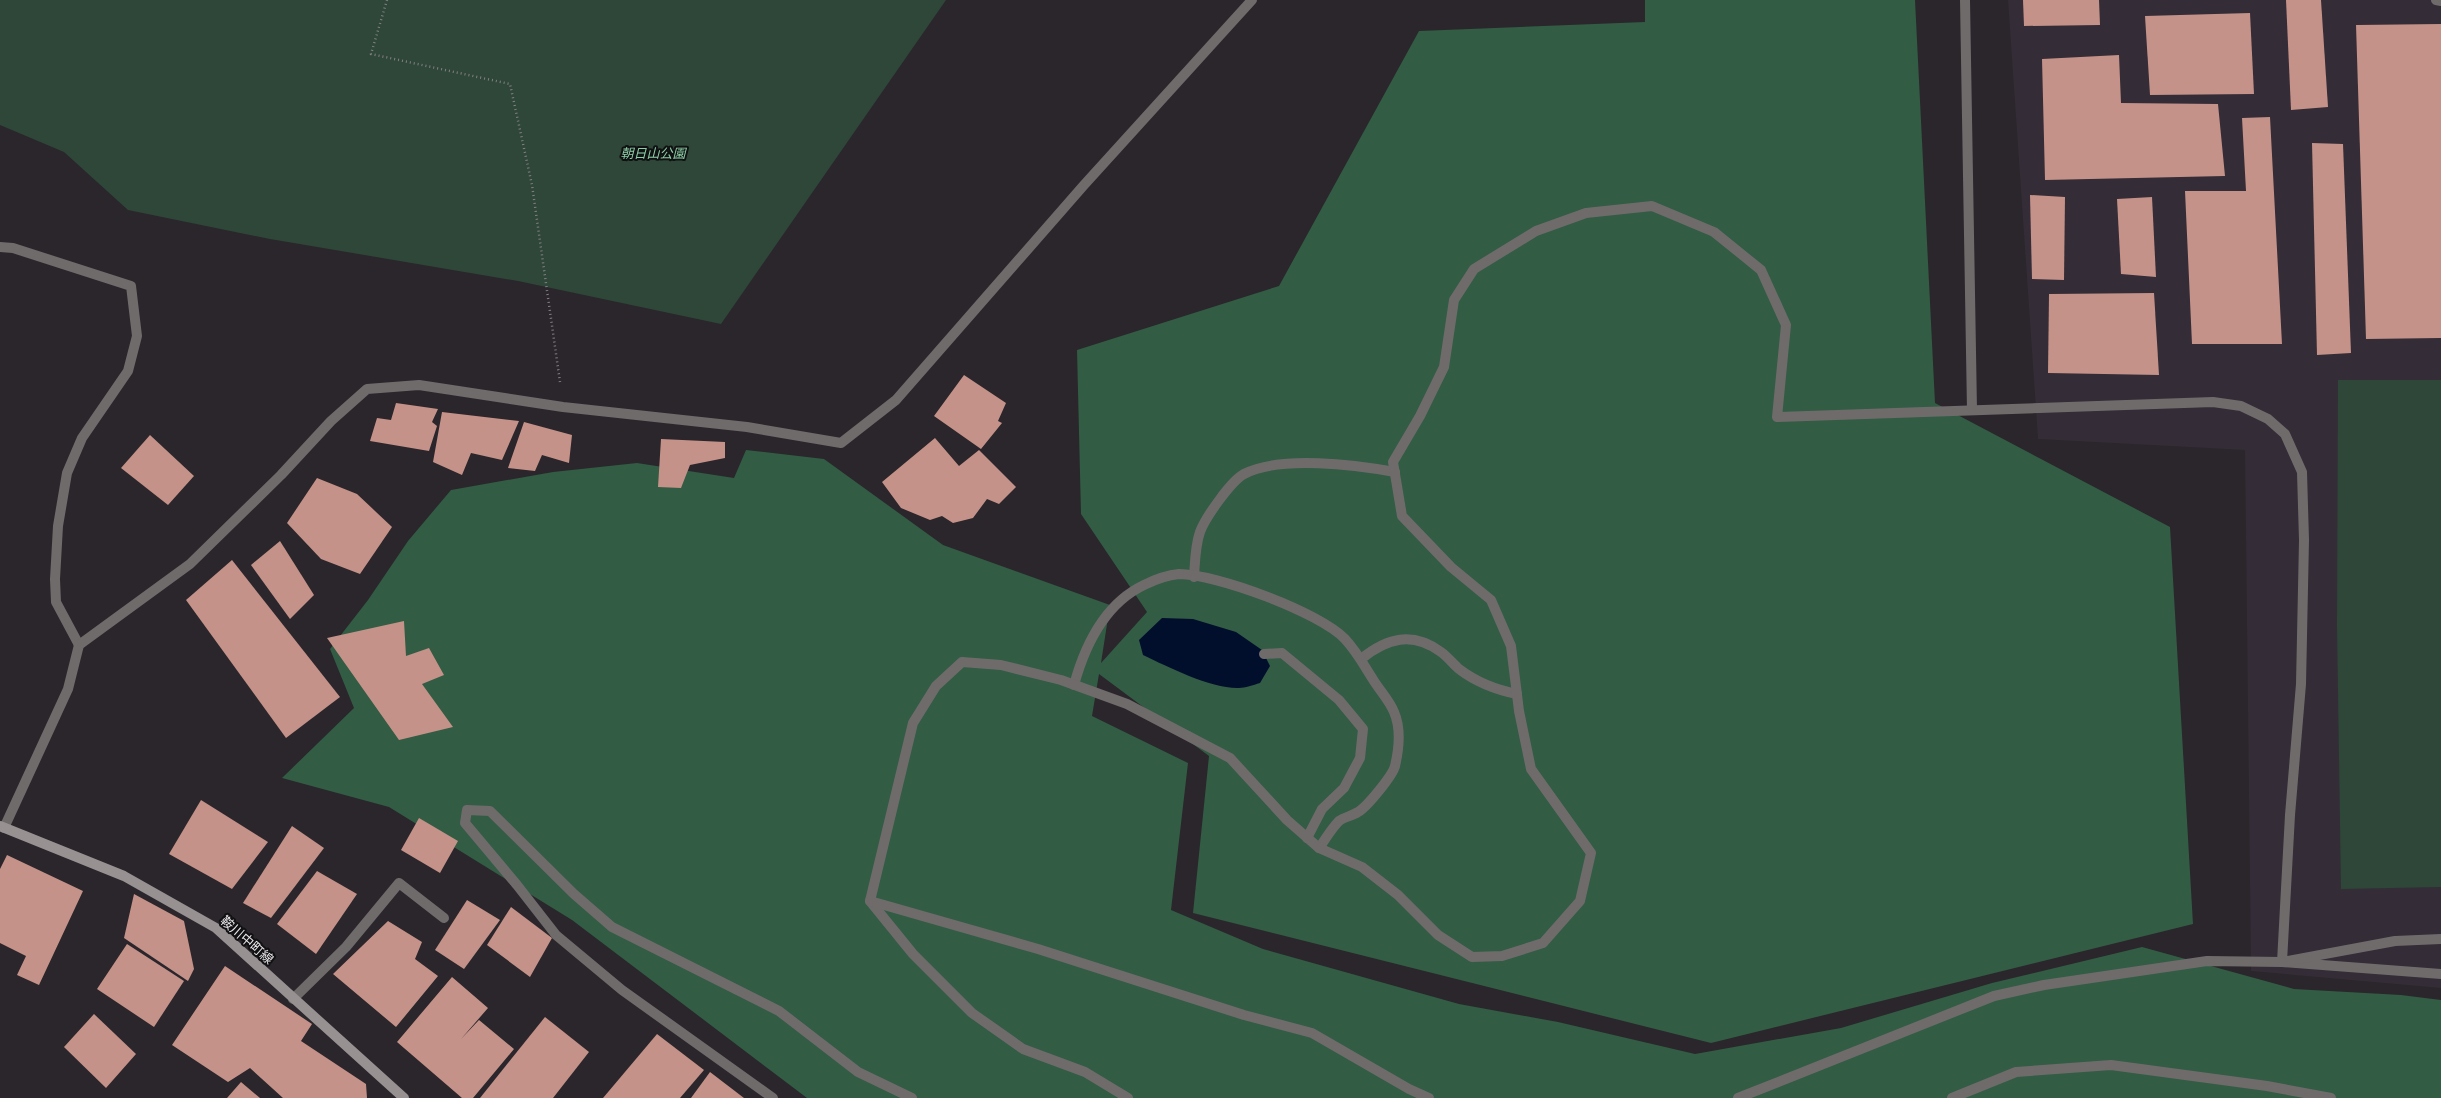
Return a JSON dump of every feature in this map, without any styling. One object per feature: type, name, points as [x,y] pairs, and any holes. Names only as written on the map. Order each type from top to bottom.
[{"type":"main road","name":"鞍川中町線","points":[[2,827],[124,876],[216,928],[404,1098]]},
{"type":"street","points":[[2,827],[68,688],[80,645],[190,564],[280,475],[331,421],[367,389],[418,385],[563,407],[747,427],[841,443],[896,400],[1084,185],[1252,0]]},
{"type":"street","points":[[1965,0],[1972,410]]},
{"type":"street","points":[[2436,0],[2441,1]]},
{"type":"street","points":[[870,901],[913,723],[936,686],[962,662],[1001,665],[1074,685],[1127,704],[1230,758],[1287,820],[1319,848],[1362,867],[1398,895],[1438,935],[1472,957],[1502,956],[1543,943],[1580,901],[1591,853],[1531,769],[1517,694],[1511,646],[1491,600],[1452,567],[1402,516],[1393,462],[1420,416],[1444,367],[1454,300],[1474,269],[1536,231],[1586,213],[1652,206],[1714,232],[1761,270],[1786,325],[1777,417],[2213,402],[2248,410],[2268,419],[2284,434],[2302,472],[2304,540],[2301,684],[2290,815],[2282,962]]},
{"type":"street","points":[[0,247],[14,248],[131,286],[137,336],[128,371],[82,438],[67,473],[58,526],[55,578],[56,602],[80,645]]},
{"type":"street","points":[[1194,577],[1200,532],[1224,494],[1244,474],[1271,467],[1336,463],[1395,472]]},
{"type":"street","points":[[1074,685],[1093,635],[1102,618],[1126,596],[1143,585],[1160,578],[1179,574],[1233,585],[1294,607],[1344,638],[1361,658],[1394,712],[1399,741],[1395,768],[1359,812],[1339,821],[1319,848]]},
{"type":"street","points":[[1361,658],[1373,649],[1390,641],[1409,638],[1441,652],[1460,670],[1495,690],[1517,694]]},
{"type":"street","points":[[1264,654],[1282,653],[1339,700],[1363,729],[1360,758],[1344,788],[1322,809],[1308,838]]},
{"type":"street","points":[[773,1098],[622,990],[556,935],[517,885],[465,823],[467,810],[490,810],[574,894],[612,927],[779,1012],[858,1072],[912,1098]]},
{"type":"street","points":[[293,999],[346,947],[399,883],[444,918]]},
{"type":"street","points":[[870,901],[913,954],[972,1013],[1023,1049],[1085,1072],[1128,1098]]},
{"type":"street","points":[[870,901],[1038,949],[1244,1015],[1312,1033],[1409,1089],[1428,1098]]},
{"type":"street","points":[[2282,962],[2395,941],[2441,939]]},
{"type":"street","points":[[1738,1098],[1994,996],[2044,985],[2208,961],[2282,962],[2441,974]]},
{"type":"street","points":[[1952,1098],[2016,1072],[2111,1065],[2267,1086],[2331,1098]]},
{"type":"path","points":[[386,0],[371,54],[510,84],[532,185],[563,407]]},
{"type":"shaded area","points":[[2008,0],[2441,0],[2441,988],[2251,971],[2245,450],[2038,439]]},
{"type":"green space","name":"朝日山公園","points":[[0,0],[946,0],[721,324],[518,281],[270,239],[128,210],[64,152],[0,125]]},
{"type":"green space","points":[[1645,0],[1915,0],[1935,403],[2170,527],[2193,924],[1711,1043],[1193,913],[1209,756],[1099,674],[1092,716],[1188,763],[1171,910],[1263,949],[1459,1004],[1558,1022],[1695,1054],[1841,1028],[1992,983],[2142,947],[2294,989],[2401,995],[2441,1000],[2441,1098],[807,1098],[572,920],[389,807],[282,778],[354,708],[330,649],[368,600],[408,541],[451,490],[553,472],[637,463],[734,478],[746,450],[824,459],[943,545],[1110,605],[1101,663],[1147,612],[1081,514],[1077,350],[1279,286],[1419,31],[1645,22]]},
{"type":"green space","points":[[2338,380],[2441,380],[2441,887],[2341,889],[2337,626]]},
{"type":"water","points":[[1162,618],[1193,619],[1236,632],[1262,650],[1270,666],[1260,683],[1239,688],[1216,685],[1177,671],[1143,655],[1139,640]]},
{"type":"building","points":[[2023,0],[2099,0],[2100,25],[2024,26]]},
{"type":"building","points":[[2286,0],[2321,0],[2328,107],[2291,110]]},
{"type":"building","points":[[2250,13],[2254,94],[2150,95],[2145,16]]},
{"type":"building","points":[[2441,24],[2441,338],[2366,339],[2356,25]]},
{"type":"building","points":[[2119,55],[2121,103],[2218,104],[2225,176],[2045,180],[2042,59]]},
{"type":"building","points":[[2270,117],[2282,344],[2192,344],[2185,191],[2246,191],[2242,118]]},
{"type":"building","points":[[2312,143],[2343,144],[2351,353],[2317,355]]},
{"type":"building","points":[[2030,195],[2065,197],[2064,280],[2032,279]]},
{"type":"building","points":[[2152,197],[2156,277],[2121,274],[2117,199]]},
{"type":"building","points":[[2154,293],[2159,375],[2048,373],[2049,294]]},
{"type":"building","points":[[964,375],[1006,403],[998,421],[1002,423],[981,449],[934,416]]},
{"type":"building","points":[[396,403],[438,409],[432,422],[437,426],[429,451],[370,441],[377,418],[391,420]]},
{"type":"building","points":[[442,412],[519,421],[502,460],[471,453],[462,475],[433,462]]},
{"type":"building","points":[[524,422],[572,435],[569,463],[542,455],[535,471],[508,468]]},
{"type":"building","points":[[150,435],[194,476],[168,505],[121,468]]},
{"type":"building","points":[[935,438],[959,466],[979,450],[1016,487],[999,504],[987,499],[973,518],[953,523],[942,516],[930,520],[901,508],[882,482]]},
{"type":"building","points":[[661,439],[725,442],[725,458],[690,465],[681,488],[658,487]]},
{"type":"building","points":[[317,478],[357,494],[392,527],[360,574],[321,559],[287,523]]},
{"type":"building","points":[[280,541],[314,595],[290,619],[251,565]]},
{"type":"building","points":[[232,560],[340,697],[286,738],[186,600]]},
{"type":"building","points":[[404,621],[406,656],[429,648],[444,675],[422,684],[453,727],[399,740],[327,638]]},
{"type":"building","points":[[201,800],[268,842],[232,889],[169,854]]},
{"type":"building","points":[[419,818],[458,841],[440,873],[401,850]]},
{"type":"building","points":[[292,826],[324,848],[271,918],[243,903]]},
{"type":"building","points":[[7,855],[83,891],[39,985],[17,975],[26,956],[0,943],[0,869]]},
{"type":"building","points":[[317,871],[357,894],[316,954],[277,924]]},
{"type":"building","points":[[134,894],[184,921],[194,969],[188,981],[124,938]]},
{"type":"building","points":[[467,900],[500,920],[464,969],[435,950]]},
{"type":"building","points":[[511,907],[552,938],[530,977],[487,945]]},
{"type":"building","points":[[388,921],[422,942],[415,959],[438,976],[396,1027],[333,974]]},
{"type":"building","points":[[127,944],[184,981],[154,1027],[97,989]]},
{"type":"building","points":[[225,966],[312,1024],[301,1041],[366,1084],[367,1098],[283,1098],[250,1068],[228,1082],[172,1045]]},
{"type":"building","points":[[452,977],[488,1008],[461,1039],[479,1020],[514,1049],[473,1098],[462,1098],[397,1042]]},
{"type":"building","points":[[94,1014],[136,1054],[106,1088],[64,1047]]},
{"type":"building","points":[[545,1017],[589,1052],[553,1098],[480,1098]]},
{"type":"building","points":[[657,1034],[704,1070],[680,1098],[603,1098]]},
{"type":"building","points":[[710,1072],[744,1098],[691,1098]]},
{"type":"building","points":[[241,1082],[260,1098],[227,1098]]}]
